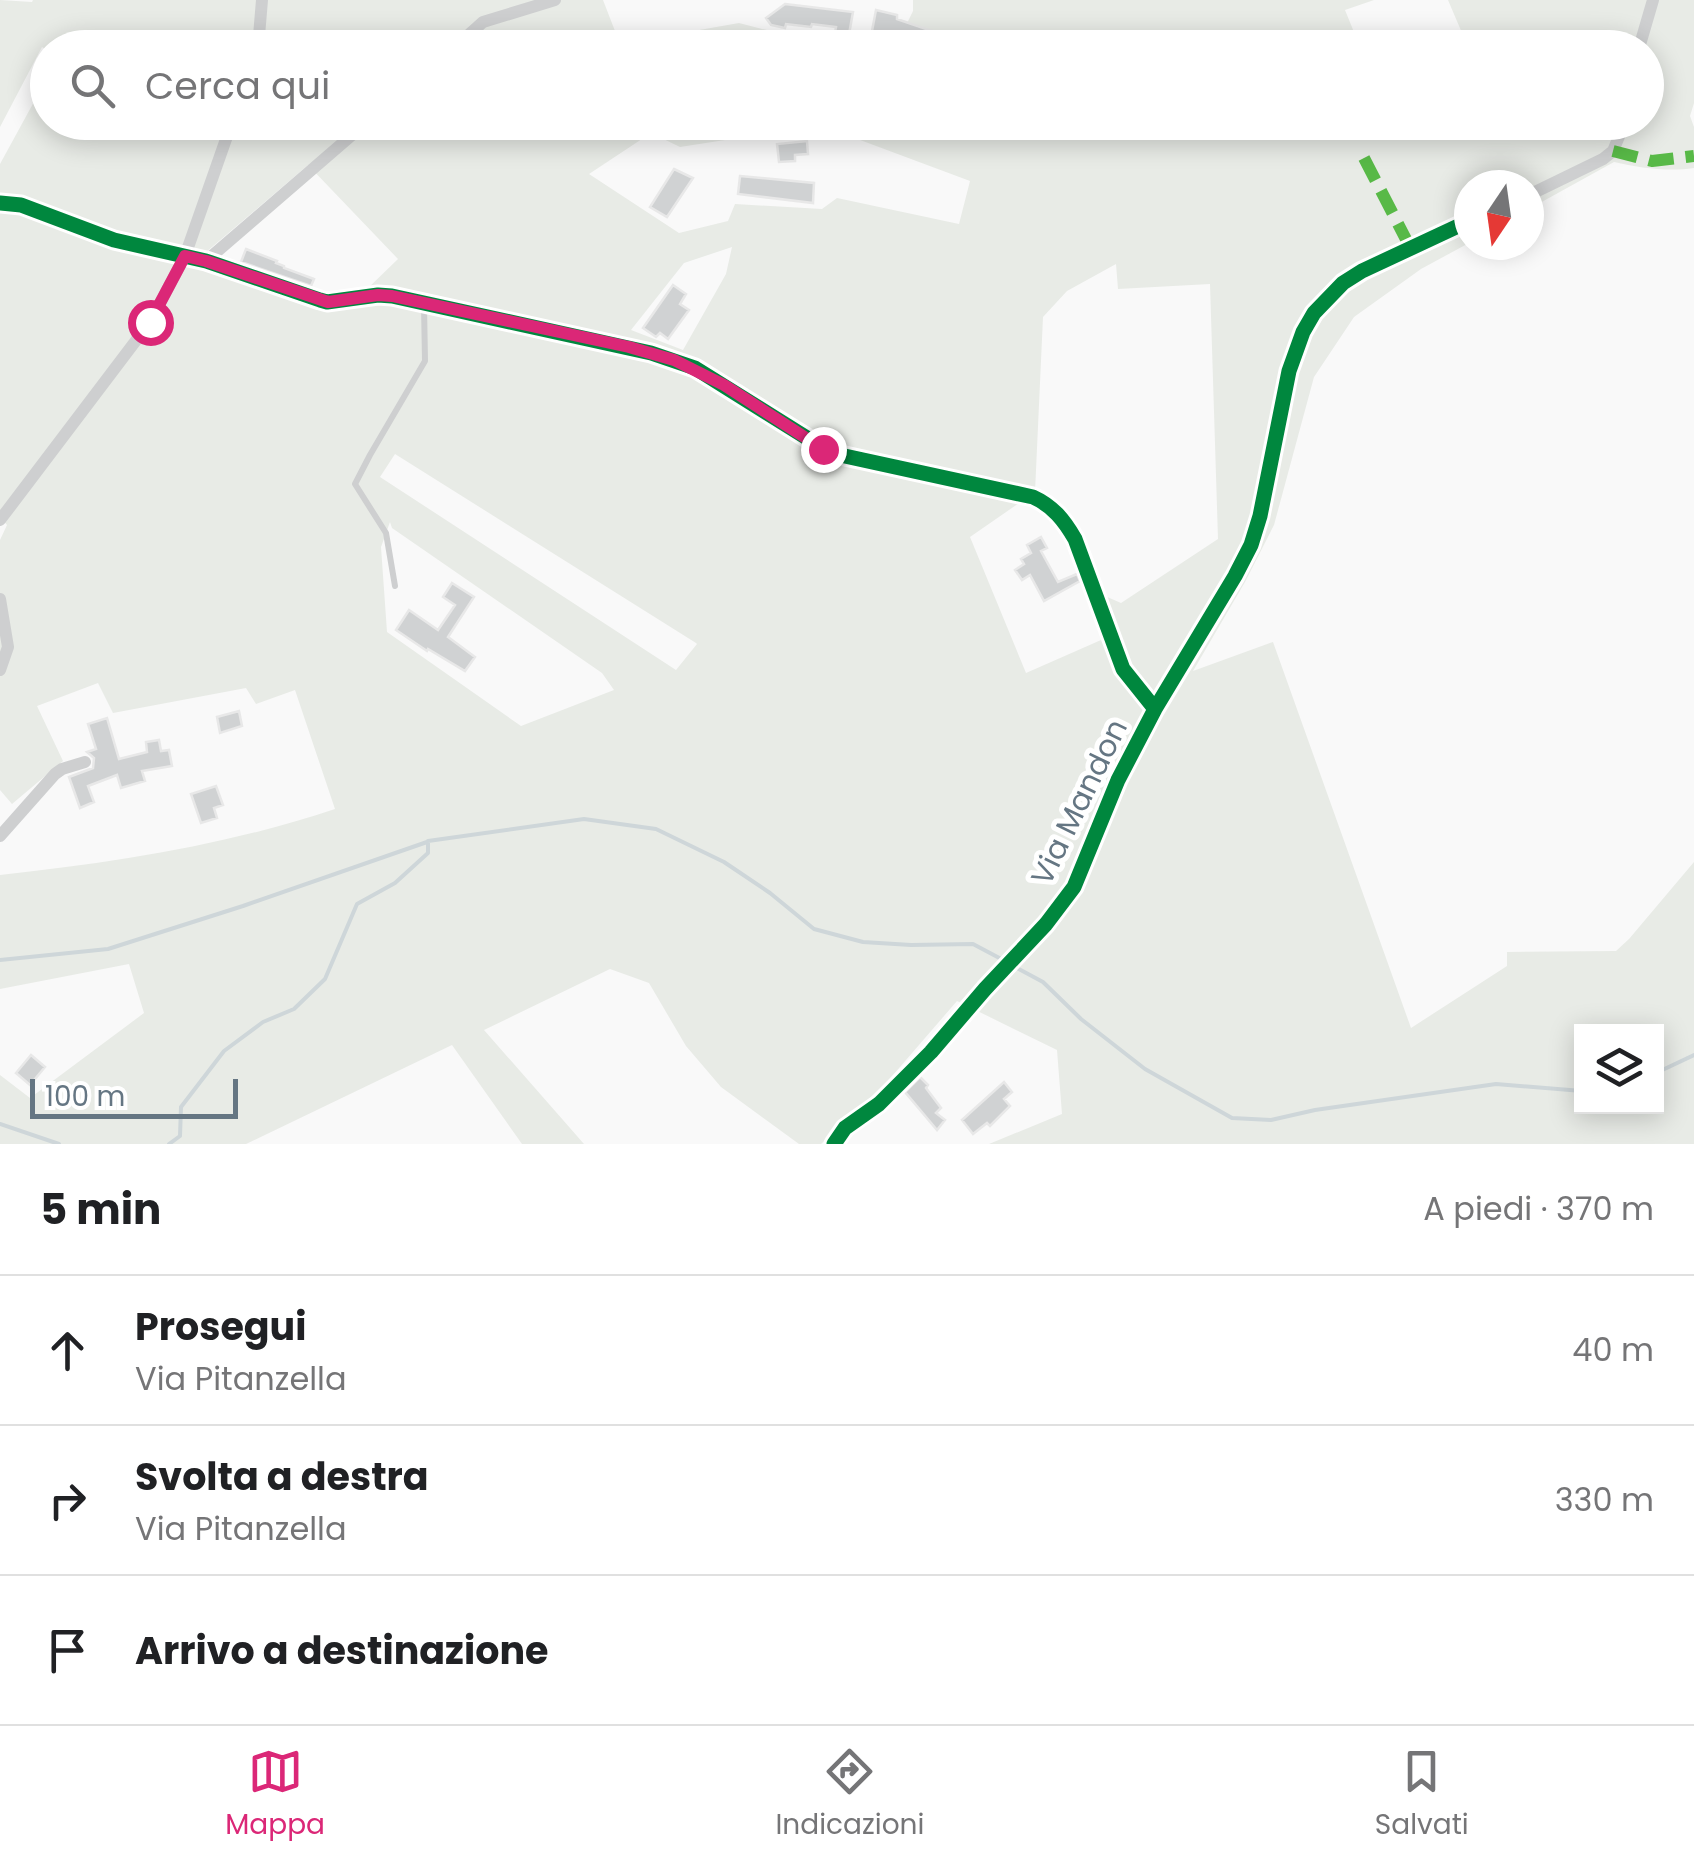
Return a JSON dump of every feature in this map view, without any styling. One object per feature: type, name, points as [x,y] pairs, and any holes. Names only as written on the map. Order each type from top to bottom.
[{"type":"street","points":[[260,30],[262,0]]},
{"type":"street","points":[[474,30],[483,22],[555,0]]},
{"type":"street","points":[[1645,30],[1654,0]]},
{"type":"street","points":[[0,520],[150,322],[185,256],[226,140]]},
{"type":"street","points":[[206,261],[346,140]]},
{"type":"street","points":[[1544,187],[1603,160],[1614,151],[1618,140]]},
{"type":"street","points":[[0,204],[21,206],[114,240],[206,261],[328,302],[392,296],[629,347],[674,360],[724,385],[832,454],[1034,496],[1048,503],[1075,539],[1123,669],[1155,709]]},
{"type":"street","name":"Via Mandon","points":[[834,1144],[846,1128],[880,1104],[932,1052],[984,989],[1046,924],[1074,886],[1118,780],[1251,545],[1289,372],[1314,313],[1343,283],[1362,271],[1454,228]]},
{"type":"street","points":[[0,599],[8,647],[0,670]]},
{"type":"street","points":[[0,836],[55,774],[85,762]]},
{"type":"lane","points":[[395,586],[386,533],[356,484],[425,361],[424,304]]},
{"type":"shaded area","points":[[0,0],[603,0],[615,30],[30,30],[30,70],[0,127]]},
{"type":"shaded area","points":[[913,0],[1374,0],[1345,10],[1353,30],[904,30],[913,11]]},
{"type":"shaded area","points":[[1448,0],[1694,0],[1694,103],[1690,116],[1694,127],[1694,168],[1654,169],[1614,162],[1544,201],[1544,170],[1454,170],[1454,251],[1421,269],[1354,317],[1314,377],[1274,525],[1193,671],[1273,642],[1411,1028],[1507,966],[1507,952],[1616,951],[1694,862],[1694,1144],[989,1144],[1062,1114],[1057,1050],[957,1001],[887,1082],[821,1144],[799,1144],[721,1087],[686,1046],[649,983],[610,969],[484,1030],[584,1144],[522,1144],[452,1045],[246,1144],[0,1144],[0,1075],[30,1098],[144,1013],[129,964],[0,989],[0,875],[169,851],[253,833],[335,809],[295,690],[256,704],[246,688],[113,713],[98,683],[37,706],[63,761],[12,804],[0,790],[0,540],[7,525],[0,517],[0,164],[30,109],[30,140],[640,140],[589,174],[679,233],[728,221],[735,204],[822,209],[837,198],[959,224],[970,181],[860,140],[1664,140],[1664,30],[1461,30]],"holes":[[[308,165],[398,259],[366,290],[327,297],[205,253]],[[732,247],[726,274],[683,350],[631,330],[684,263]],[[1116,264],[1118,289],[1210,284],[1218,539],[1121,603],[1105,596],[1117,633],[1026,673],[970,537],[1035,492],[1043,317],[1067,291]],[[395,454],[696,643],[697,644],[676,670],[380,477]],[[390,522],[392,528],[602,673],[614,690],[521,726],[387,632],[381,547]]]},
{"type":"shaded area","points":[[739,23],[766,30],[699,30]]},
{"type":"shaded area","points":[[666,140],[726,140],[680,147]]},
{"type":"building","points":[[785,4],[853,12],[850,30],[812,24],[786,24],[785,28],[771,25],[766,18]]},
{"type":"building","points":[[876,10],[929,30],[872,30]]},
{"type":"building","points":[[807,141],[808,154],[795,155],[795,161],[779,162],[777,144]]},
{"type":"building","points":[[674,169],[693,178],[667,217],[650,207]]},
{"type":"building","points":[[740,176],[814,183],[813,203],[738,194]]},
{"type":"building","points":[[246,249],[314,279],[311,286],[241,262]]},
{"type":"building","points":[[673,285],[686,294],[680,304],[689,310],[668,339],[660,333],[656,337],[643,328]]},
{"type":"building","points":[[1041,537],[1047,548],[1041,551],[1058,582],[1077,574],[1080,581],[1044,601],[1030,575],[1022,580],[1015,570],[1024,564],[1021,559],[1031,553],[1027,545]]},
{"type":"building","points":[[452,583],[474,597],[448,637],[475,657],[465,671],[396,630],[409,610],[438,630],[455,605],[443,597]]},
{"type":"building","points":[[239,711],[242,726],[220,733],[217,717]]},
{"type":"building","points":[[107,718],[119,759],[147,752],[146,742],[159,740],[161,751],[169,750],[172,766],[142,771],[145,781],[121,788],[117,775],[88,786],[94,802],[80,808],[69,777],[93,768],[94,758],[87,752],[96,749],[88,724]]},
{"type":"building","points":[[216,786],[223,805],[214,808],[217,818],[201,823],[191,794]]},
{"type":"building","points":[[31,1055],[45,1067],[30,1085],[16,1073]]},
{"type":"building","points":[[920,1077],[941,1108],[936,1113],[945,1120],[937,1130],[905,1092]]},
{"type":"building","points":[[1004,1082],[1012,1092],[1004,1099],[1010,1106],[990,1126],[987,1123],[973,1134],[962,1120]]},
{"type":"waterway","points":[[169,1144],[180,1136],[181,1107],[224,1051],[263,1022],[294,1009],[325,979],[357,904],[395,883],[428,853],[428,841],[584,819],[656,829],[724,862],[814,929],[863,942],[973,944],[1005,961]]},
{"type":"waterway","points":[[0,960],[108,949],[427,842]]},
{"type":"waterway","points":[[1013,966],[1043,982],[1081,1019],[1145,1069],[1232,1118],[1271,1120],[1496,1084],[1574,1090]]},
{"type":"waterway","points":[[1664,1069],[1694,1055]]},
{"type":"waterway","points":[[0,1124],[59,1144]]},
{"type":"marked path","points":[[1613,151],[1652,161],[1694,156]]},
{"type":"marked path","points":[[1364,158],[1410,247]]},
{"type":"cycle path","points":[[0,203],[21,205],[114,240],[206,261],[327,302],[392,296],[651,353],[695,368],[831,453],[1033,497],[1057,514],[1075,539],[1123,669],[1155,709]]},
{"type":"cycle path","points":[[834,1144],[845,1128],[879,1104],[931,1052],[1046,924],[1074,887],[1118,780],[1251,545],[1289,371],[1314,313],[1343,283],[1362,271],[1454,228]]},
{"type":"route","points":[[150,322],[185,256],[328,302],[392,296],[652,353],[695,368],[823,449]]}]
